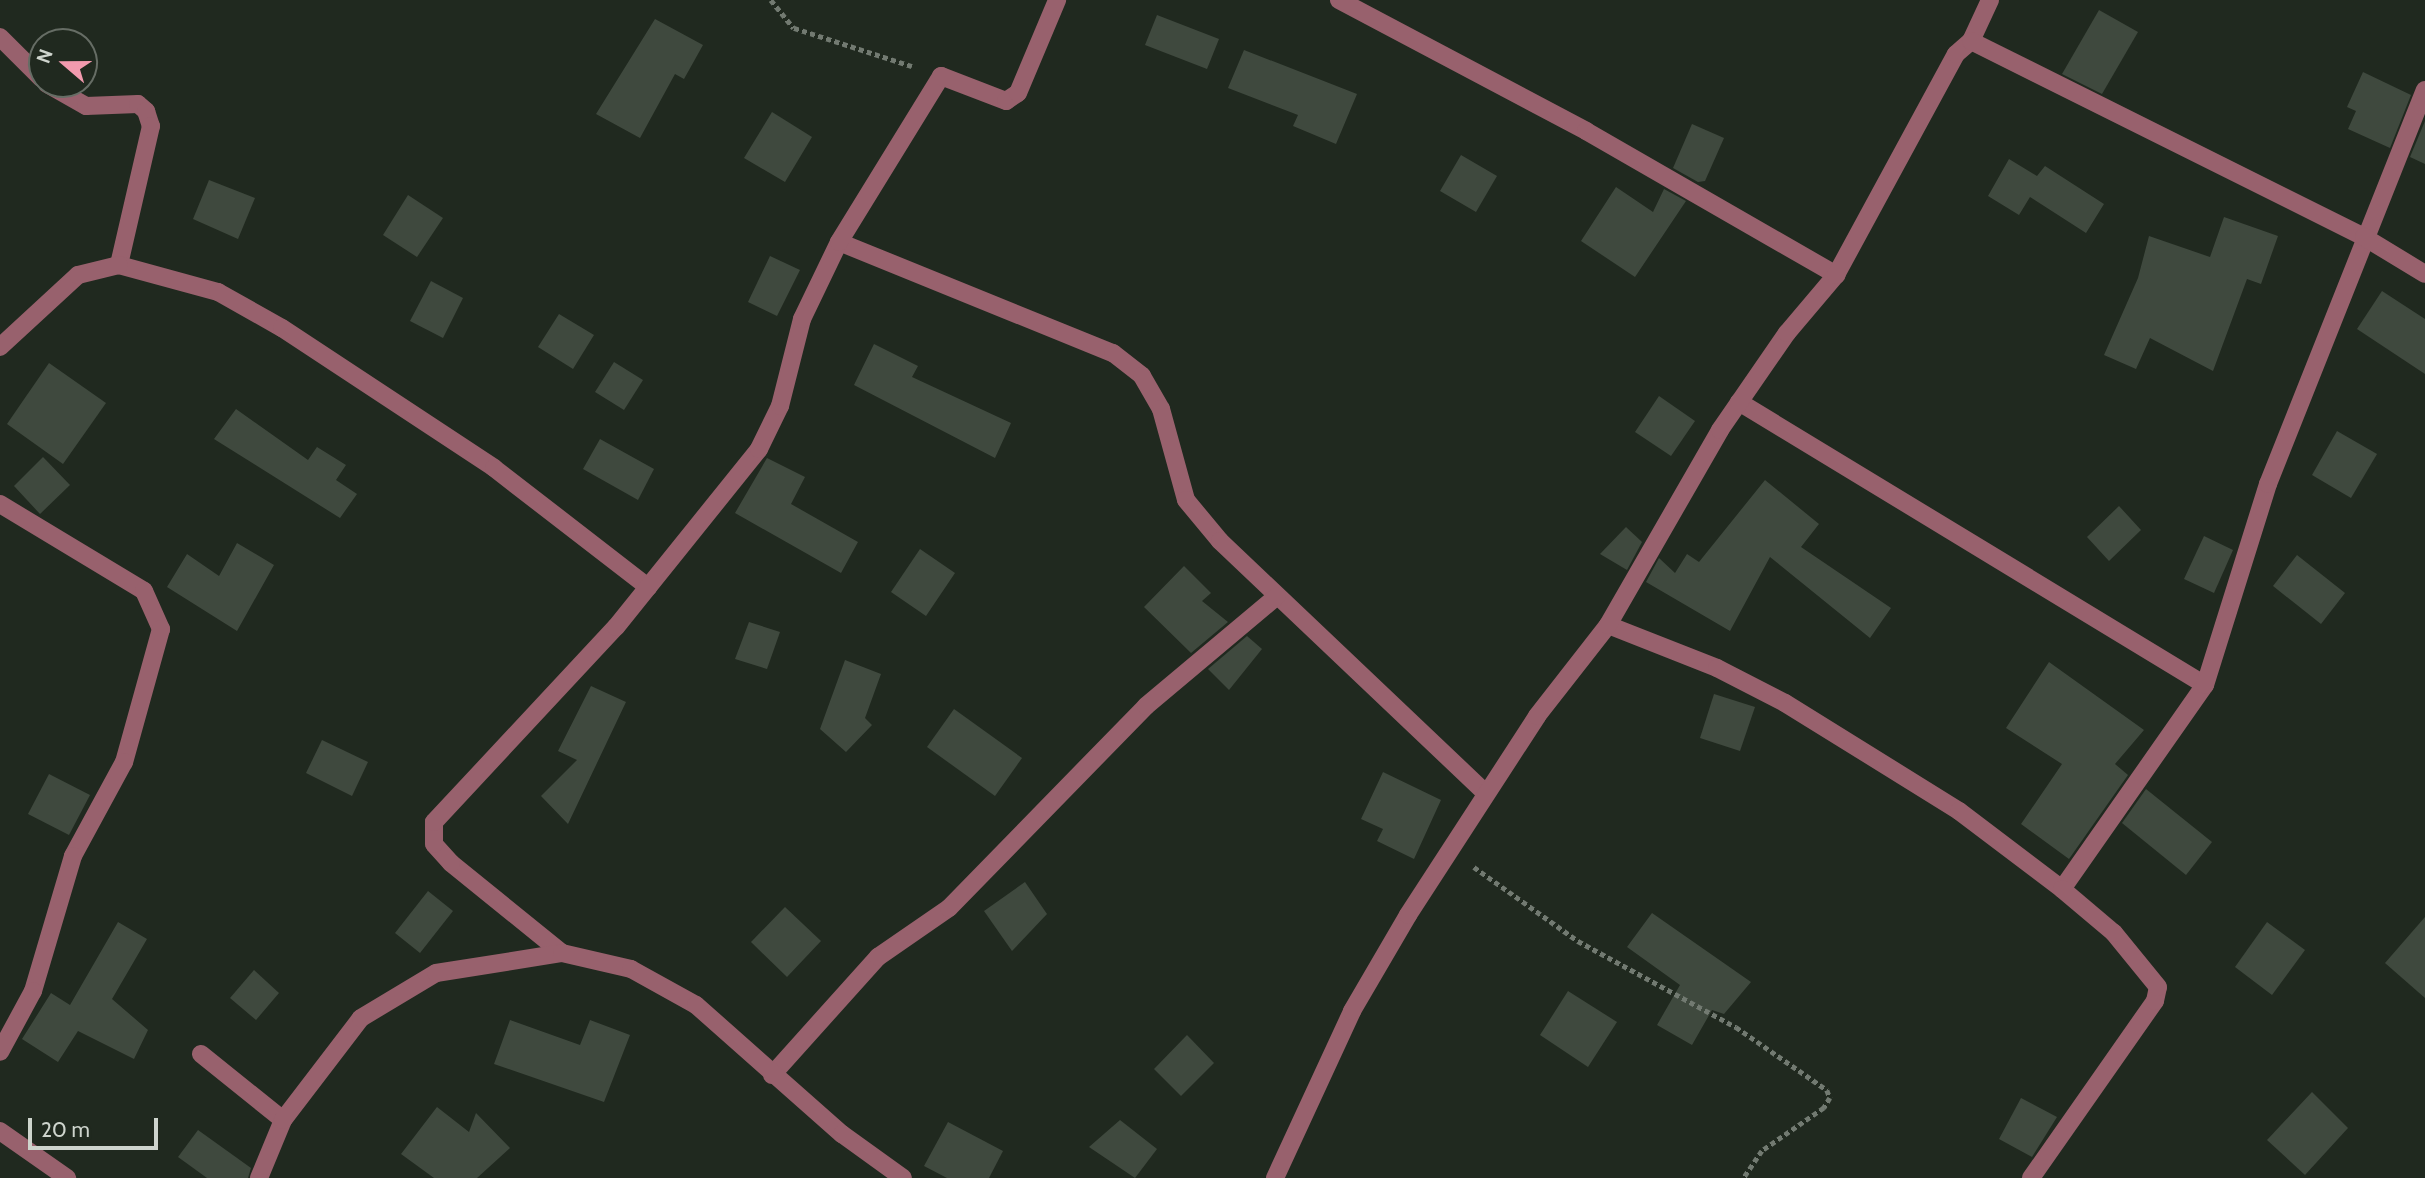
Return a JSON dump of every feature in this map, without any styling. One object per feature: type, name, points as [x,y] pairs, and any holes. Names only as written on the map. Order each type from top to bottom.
[{"type":"street","points":[[562,953],[451,863],[434,844],[434,822],[648,587],[759,449],[780,406],[802,320],[839,242],[941,76],[1006,101],[1018,93],[1057,0]]},
{"type":"street","points":[[1339,0],[1586,131],[1836,275]]},
{"type":"street","points":[[1275,1178],[1352,1011],[1486,793],[1537,716],[1608,625],[1739,402],[1836,275],[1956,54],[1971,41],[1990,0]]},
{"type":"street","points":[[0,37],[28,65]]},
{"type":"street","points":[[1971,41],[2364,237],[2425,274]]},
{"type":"street","points":[[2062,889],[2205,685],[2268,484],[2364,237],[2425,90]]},
{"type":"street","points":[[72,98],[86,106],[138,104],[146,111],[151,126],[119,265]]},
{"type":"street","points":[[839,242],[1114,353],[1142,376],[1161,409],[1186,500],[1277,596],[1486,793]]},
{"type":"street","points":[[0,347],[78,275],[119,265],[218,292],[282,328],[494,468],[648,587]]},
{"type":"street","points":[[1739,402],[2205,685]]},
{"type":"street","points":[[0,504],[144,591],[161,629],[124,762],[73,856],[33,990],[0,1052]]},
{"type":"street","points":[[772,1075],[878,957],[948,908],[1146,706],[1277,596]]},
{"type":"street","points":[[1608,625],[1717,668],[1785,703],[1959,811],[2062,889],[2114,933],[2158,987],[2155,1001],[2031,1178]]},
{"type":"street","points":[[259,1178],[283,1119],[361,1018],[425,980],[562,953],[631,969],[696,1005],[772,1075],[903,1178]]},
{"type":"street","points":[[201,1054],[283,1119]]},
{"type":"street","points":[[0,1131],[67,1178]]},
{"type":"path","points":[[771,0],[794,28],[941,76]]},
{"type":"path","points":[[1450,852],[1578,941],[1736,1027],[1827,1090],[1830,1098],[1824,1108],[1762,1150],[1744,1178]]},
{"type":"building","points":[[2099,10],[2138,32],[2102,94],[2062,74]]},
{"type":"building","points":[[1157,15],[1219,39],[1207,69],[1145,45]]},
{"type":"building","points":[[655,19],[703,45],[684,79],[675,74],[640,138],[596,114]]},
{"type":"building","points":[[1244,50],[1357,94],[1336,144],[1293,126],[1298,115],[1228,88]]},
{"type":"building","points":[[2363,72],[2411,95],[2390,148],[2348,129],[2356,111],[2347,107]]},
{"type":"building","points":[[772,112],[812,137],[785,182],[744,158]]},
{"type":"building","points":[[2425,121],[2425,164],[2410,157]]},
{"type":"building","points":[[1692,124],[1724,138],[1705,181],[1698,182],[1673,168]]},
{"type":"building","points":[[1461,155],[1497,176],[1476,212],[1440,191]]},
{"type":"building","points":[[2009,159],[2037,176],[2045,166],[2104,204],[2086,233],[2030,197],[2019,215],[1988,196]]},
{"type":"building","points":[[209,180],[255,198],[238,239],[193,219]]},
{"type":"building","points":[[1616,187],[1653,212],[1664,189],[1686,201],[1635,277],[1581,241]]},
{"type":"building","points":[[408,195],[443,218],[417,257],[383,235]]},
{"type":"building","points":[[2224,217],[2278,236],[2261,284],[2247,279],[2213,371],[2150,338],[2136,369],[2104,355],[2138,278],[2149,236],[2210,257]]},
{"type":"building","points":[[770,256],[800,270],[777,316],[748,302]]},
{"type":"building","points":[[431,281],[463,298],[443,338],[410,321]]},
{"type":"building","points":[[2382,291],[2425,319],[2425,374],[2357,329]]},
{"type":"building","points":[[559,314],[594,335],[573,369],[538,347]]},
{"type":"building","points":[[874,344],[918,366],[912,377],[1011,423],[995,458],[854,385]]},
{"type":"building","points":[[614,362],[643,380],[624,410],[595,392]]},
{"type":"building","points":[[49,363],[106,403],[63,464],[7,424]]},
{"type":"building","points":[[1659,396],[1695,421],[1671,456],[1635,432]]},
{"type":"building","points":[[236,409],[308,460],[317,447],[346,465],[336,480],[357,494],[340,518],[214,439]]},
{"type":"building","points":[[2337,431],[2377,454],[2351,498],[2312,475]]},
{"type":"building","points":[[600,439],[654,469],[638,500],[583,469]]},
{"type":"building","points":[[43,457],[70,485],[40,514],[14,486]]},
{"type":"building","points":[[767,458],[805,477],[791,504],[858,542],[841,573],[735,513]]},
{"type":"building","points":[[1765,480],[1819,524],[1801,547],[1891,608],[1870,638],[1770,557],[1730,631],[1646,582],[1659,558],[1675,573],[1687,554],[1699,562]]},
{"type":"building","points":[[2119,506],[2141,530],[2109,561],[2087,537]]},
{"type":"building","points":[[1626,527],[1642,542],[1627,570],[1600,554]]},
{"type":"building","points":[[2204,536],[2233,550],[2214,593],[2184,579]]},
{"type":"building","points":[[237,543],[274,565],[237,631],[167,587],[187,554],[219,576]]},
{"type":"building","points":[[920,549],[955,573],[926,616],[891,592]]},
{"type":"building","points":[[2297,555],[2345,593],[2321,624],[2273,586]]},
{"type":"building","points":[[1184,566],[1211,593],[1202,601],[1228,622],[1191,653],[1144,607]]},
{"type":"building","points":[[749,622],[780,632],[767,669],[735,659]]},
{"type":"building","points":[[1247,636],[1262,649],[1229,690],[1208,669]]},
{"type":"building","points":[[845,660],[881,674],[865,718],[872,725],[846,752],[820,729]]},
{"type":"building","points":[[2049,662],[2144,730],[2115,764],[2128,775],[2069,859],[2021,824],[2062,764],[2006,728]]},
{"type":"building","points":[[591,686],[626,702],[568,824],[541,796],[577,760],[558,751]]},
{"type":"building","points":[[1714,694],[1755,707],[1740,751],[1700,738]]},
{"type":"building","points":[[954,709],[1022,758],[995,796],[927,747]]},
{"type":"building","points":[[322,740],[368,762],[352,796],[306,773]]},
{"type":"building","points":[[1383,772],[1441,800],[1414,859],[1377,841],[1383,829],[1361,819]]},
{"type":"building","points":[[49,774],[90,795],[69,835],[28,814]]},
{"type":"building","points":[[2146,789],[2212,842],[2186,875],[2122,823]]},
{"type":"building","points":[[1025,882],[1047,914],[1012,951],[984,911]]},
{"type":"building","points":[[428,891],[453,911],[420,953],[395,933]]},
{"type":"building","points":[[785,907],[821,941],[787,977],[751,942]]},
{"type":"building","points":[[1652,913],[1751,982],[1724,1014],[1712,1010],[1692,1045],[1657,1025],[1680,985],[1627,947]]},
{"type":"building","points":[[2425,917],[2425,998],[2385,963]]},
{"type":"building","points":[[118,922],[147,939],[112,999],[148,1030],[134,1059],[78,1031],[58,1062],[22,1039],[51,993],[70,1005]]},
{"type":"building","points":[[2267,922],[2305,950],[2272,995],[2235,967]]},
{"type":"building","points":[[254,970],[279,993],[256,1020],[230,998]]},
{"type":"building","points":[[1568,991],[1617,1022],[1588,1067],[1540,1035]]},
{"type":"building","points":[[510,1020],[580,1045],[590,1020],[630,1035],[604,1102],[494,1064]]},
{"type":"building","points":[[1187,1035],[1214,1063],[1181,1096],[1154,1069]]},
{"type":"building","points":[[2312,1092],[2348,1128],[2305,1175],[2267,1140]]},
{"type":"building","points":[[2021,1098],[2057,1117],[2032,1157],[1999,1139]]},
{"type":"building","points":[[437,1107],[469,1132],[476,1113],[510,1148],[477,1178],[434,1178],[401,1154]]},
{"type":"building","points":[[1120,1120],[1157,1149],[1135,1178],[1089,1147]]},
{"type":"building","points":[[948,1122],[1003,1151],[989,1178],[947,1178],[924,1166]]},
{"type":"building","points":[[198,1130],[251,1168],[248,1178],[207,1178],[178,1157]]}]
